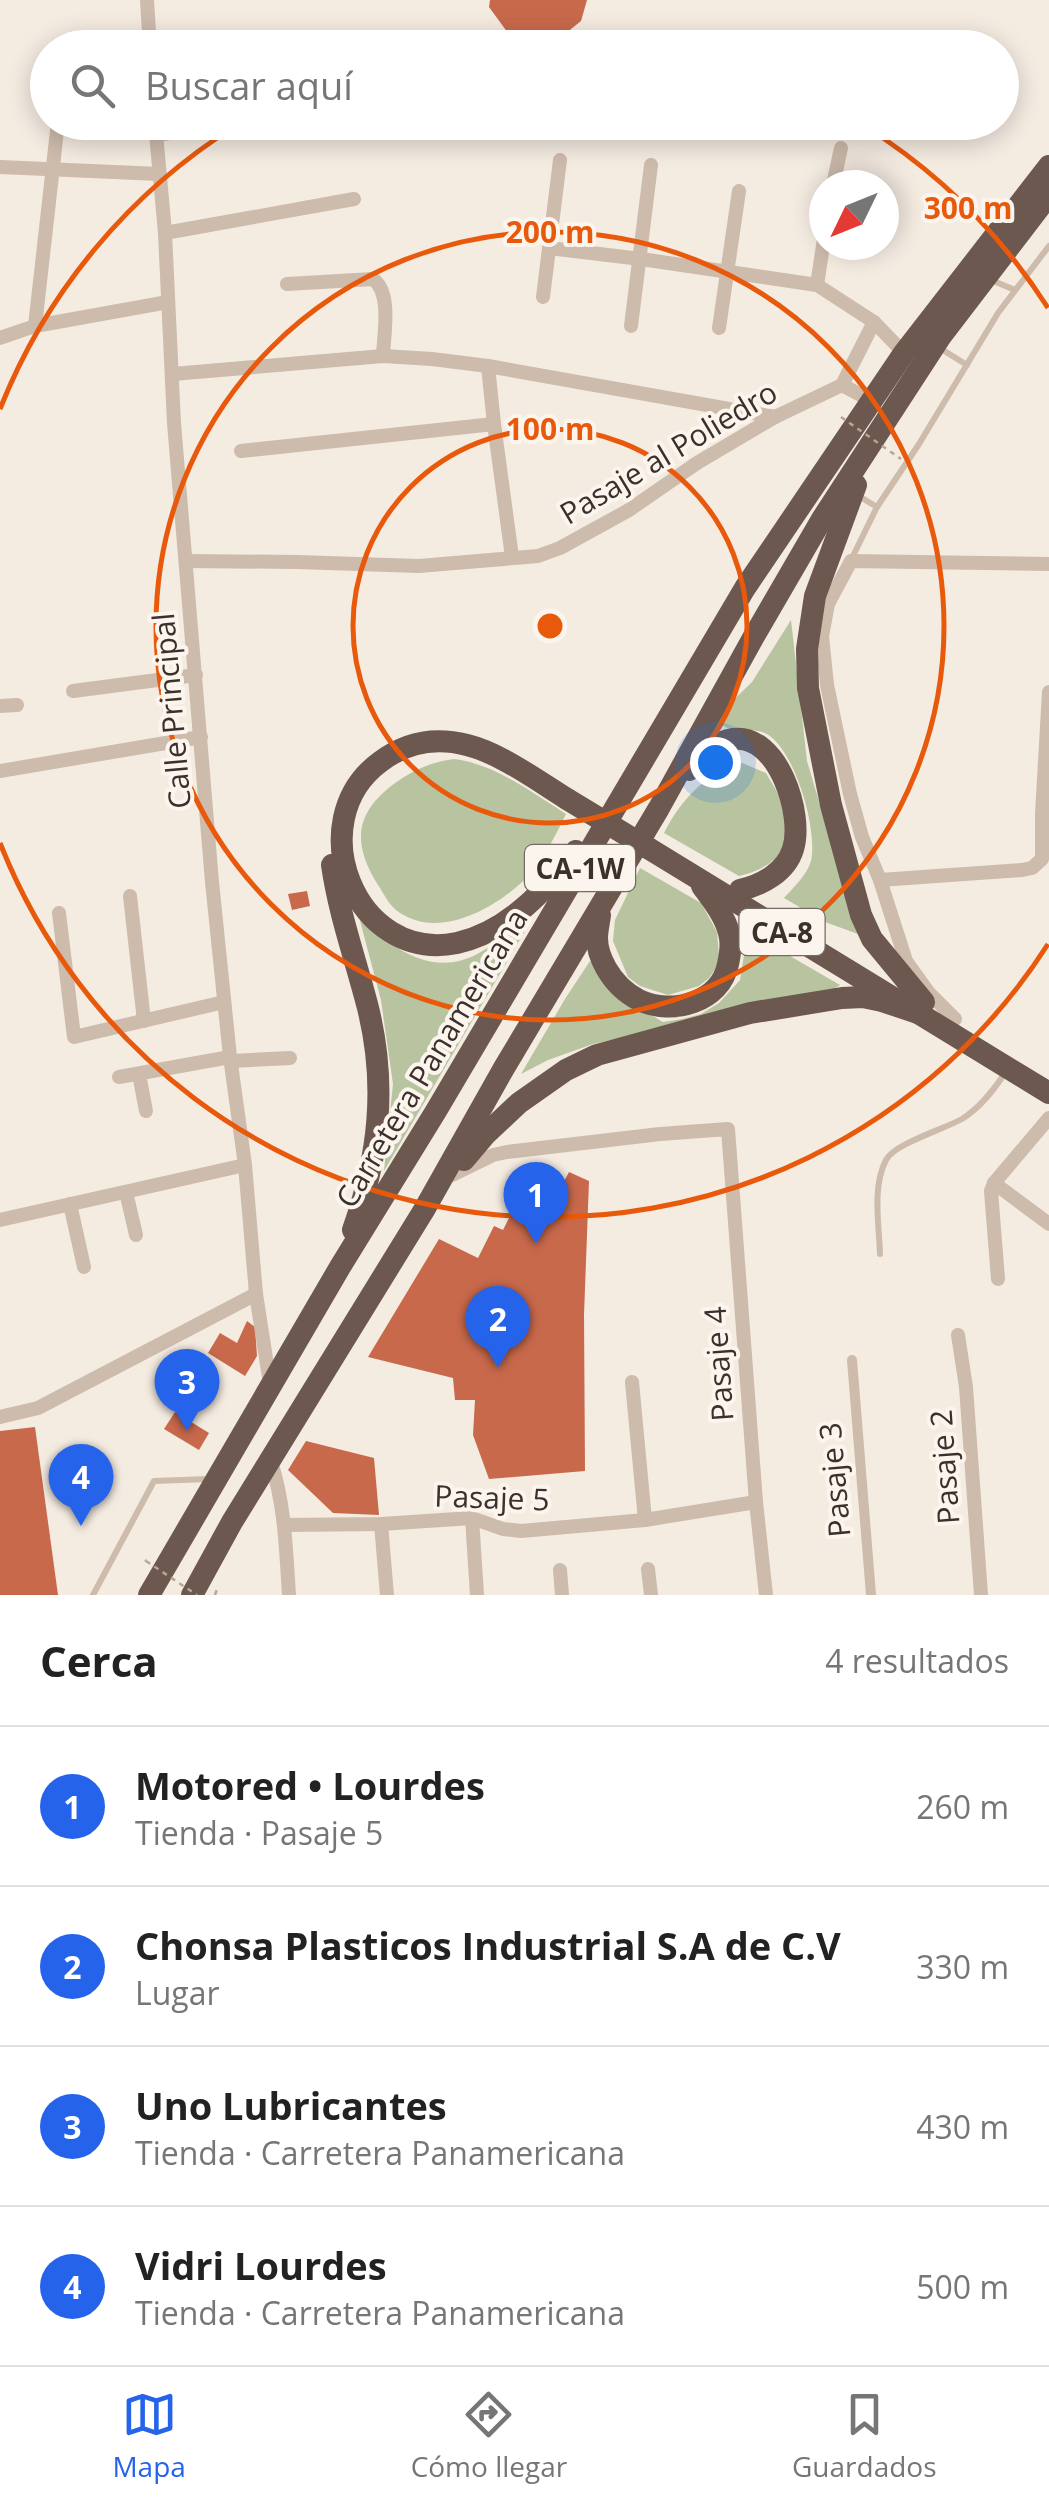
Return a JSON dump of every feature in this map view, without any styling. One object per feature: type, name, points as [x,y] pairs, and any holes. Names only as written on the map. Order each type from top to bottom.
[{"type":"highway","name":"Carretera Panamericana","points":[[149,1595],[745,588],[904,353],[1049,166]]},
{"type":"highway","name":"CA-1W","points":[[194,1595],[232,1522],[424,1210],[504,1068],[643,849],[659,808],[822,519],[935,345],[1049,195]]},
{"type":"highway","points":[[872,442],[815,596],[807,649],[808,688],[831,804],[861,915],[872,938],[921,1008]]},
{"type":"highway","points":[[570,795],[472,746],[448,741],[411,745],[372,768],[352,798],[345,815],[342,842],[350,884],[373,918],[395,934],[414,941],[457,942],[498,925],[519,912],[554,879],[683,690]]},
{"type":"highway","points":[[340,1268],[367,1186],[380,1110],[378,1065],[369,1013],[331,858],[334,821],[345,787],[380,749],[405,737],[446,730],[466,733],[497,746],[570,795]]},
{"type":"highway","points":[[659,808],[704,754],[725,741],[748,740],[770,756],[785,780],[794,810],[793,851],[767,881],[740,890]]},
{"type":"highway","name":"CA-8","points":[[570,795],[643,849],[921,1008],[955,1019],[1049,1077]]},
{"type":"highway","points":[[643,849],[600,911],[597,940],[611,976],[620,987],[646,1003],[670,1006],[702,1000],[726,972],[730,934],[716,906],[696,880]]},
{"type":"highway","name":"CA-8","points":[[643,849],[740,890],[1049,1093]]},
{"type":"highway","points":[[424,1210],[499,1121],[539,1088],[589,1058],[750,1013],[842,998],[863,997],[921,1008]]},
{"type":"street","points":[[147,0],[149,30]]},
{"type":"street","points":[[35,326],[56,140]]},
{"type":"street","name":"Calle Principal","points":[[156,140],[165,233],[174,424],[224,1002],[245,1166],[256,1294],[270,1385]]},
{"type":"street","points":[[836,170],[841,148]]},
{"type":"street","points":[[544,297],[560,160]]},
{"type":"street","points":[[632,326],[651,165]]},
{"type":"street","points":[[0,167],[159,174]]},
{"type":"street","points":[[719,328],[738,191]]},
{"type":"street","points":[[165,233],[354,199]]},
{"type":"street","points":[[549,248],[817,285],[874,322],[904,353]]},
{"type":"street","points":[[817,285],[821,260]]},
{"type":"street","points":[[287,284],[373,280],[379,283],[383,289],[384,356]]},
{"type":"street","points":[[0,338],[35,326],[168,302]]},
{"type":"street","points":[[872,401],[842,386],[874,322]]},
{"type":"street","points":[[173,374],[384,356],[488,366],[776,417]]},
{"type":"street","points":[[488,366],[512,556]]},
{"type":"street","name":"Pasaje al Poliedro","points":[[186,562],[419,566],[538,556],[629,510],[697,462],[776,417],[842,386]]},
{"type":"street","points":[[241,451],[494,424]]},
{"type":"street","points":[[955,1019],[906,962],[862,837],[827,685],[822,636],[828,604],[851,562],[1049,564]]},
{"type":"street","points":[[73,691],[196,675]]},
{"type":"street","points":[[880,880],[1022,870],[1032,868],[1042,859],[1049,692]]},
{"type":"street","points":[[0,706],[16,705]]},
{"type":"street","points":[[0,771],[201,737]]},
{"type":"street","points":[[130,896],[144,1020]]},
{"type":"street","points":[[59,913],[74,1037],[224,1002]]},
{"type":"street","points":[[119,1077],[231,1059],[290,1058]]},
{"type":"street","points":[[138,1074],[146,1111]]},
{"type":"street","points":[[998,1279],[991,1191],[1049,1118]]},
{"type":"street","points":[[499,1121],[495,1138],[507,1152]]},
{"type":"street","name":"Pasaje 4","points":[[507,1152],[728,1129],[766,1595]]},
{"type":"street","points":[[452,1175],[507,1152]]},
{"type":"street","points":[[0,1220],[245,1166]]},
{"type":"street","points":[[994,1183],[1049,1224]]},
{"type":"street","points":[[126,1192],[136,1235]]},
{"type":"street","points":[[70,1204],[84,1267]]},
{"type":"street","points":[[0,1417],[38,1408],[256,1294]]},
{"type":"street","name":"Pasaje 2","points":[[958,1335],[966,1387],[981,1595]]},
{"type":"street","name":"Pasaje 3","points":[[852,1360],[871,1595]]},
{"type":"street","points":[[632,1382],[644,1520]]},
{"type":"street","points":[[270,1462],[284,1525],[289,1595]]},
{"type":"street","name":"Pasaje 5","points":[[284,1525],[472,1518],[522,1532],[644,1520],[756,1502]]},
{"type":"street","points":[[472,1518],[477,1595]]},
{"type":"street","points":[[381,1524],[387,1595]]},
{"type":"street","points":[[648,1568],[651,1595]]},
{"type":"street","points":[[560,1570],[562,1595]]},
{"type":"lane","points":[[851,562],[877,508],[998,313],[1049,246]]},
{"type":"lane","points":[[985,278],[1015,290]]},
{"type":"lane","points":[[935,345],[967,365]]},
{"type":"lane","points":[[853,492],[877,508]]},
{"type":"lane","points":[[880,1254],[879,1180],[888,1156],[898,1147],[965,1117],[989,1096],[1009,1068]]},
{"type":"lane","points":[[93,1595],[154,1481],[216,1479]]},
{"type":"path","points":[[840,417],[901,459]]},
{"type":"path","points":[[145,1561],[194,1595]]},
{"type":"green space","points":[[791,620],[807,761],[858,934],[825,922],[784,898],[811,861],[811,830],[795,772],[776,742],[765,733],[727,728],[714,719],[752,682]]},
{"type":"green space","points":[[454,759],[498,773],[566,814],[536,866],[518,885],[468,916],[431,923],[413,919],[393,907],[369,869],[361,841],[362,828],[373,804],[398,781],[424,767]]},
{"type":"green space","points":[[740,762],[766,773],[784,805],[789,829],[777,857],[760,869],[739,876],[664,833],[695,790],[715,774]]},
{"type":"green space","points":[[640,868],[701,903],[717,932],[716,968],[699,986],[668,995],[640,986],[628,977],[613,941],[615,920]]},
{"type":"green space","points":[[359,917],[399,949],[445,963],[479,953],[528,926],[384,1171],[393,1084],[381,1000]]},
{"type":"green space","points":[[747,936],[764,941],[840,985],[830,992],[593,1044],[521,1074],[590,961],[617,995],[663,1022],[682,1019],[719,1003],[740,980]]},
{"type":"building","points":[[490,0],[587,0],[581,21],[570,30],[506,30],[489,7]]},
{"type":"building","points":[[307,891],[310,906],[292,910],[288,894]]},
{"type":"building","points":[[569,1172],[589,1181],[584,1315],[585,1471],[489,1479],[473,1435],[475,1400],[455,1400],[453,1378],[368,1357],[439,1239],[478,1258],[494,1226],[503,1230],[522,1192],[551,1206]]},
{"type":"building","points":[[247,1321],[255,1327],[257,1356],[245,1376],[208,1353],[220,1333],[237,1343]]},
{"type":"building","points":[[175,1412],[209,1433],[199,1450],[164,1429]]},
{"type":"building","points":[[35,1427],[58,1595],[0,1595],[0,1431]]},
{"type":"building","points":[[306,1441],[374,1458],[379,1515],[333,1513],[288,1470]]},
{"type":"place","name":"Motored • Lourdes","points":[[536,1244]]},
{"type":"place","name":"Chonsa Plasticos Industrial S.A de C.V","points":[[498,1368]]},
{"type":"place","name":"Uno Lubricantes","points":[[187,1431]]},
{"type":"place","name":"Vidri Lourdes","points":[[81,1526]]}]
